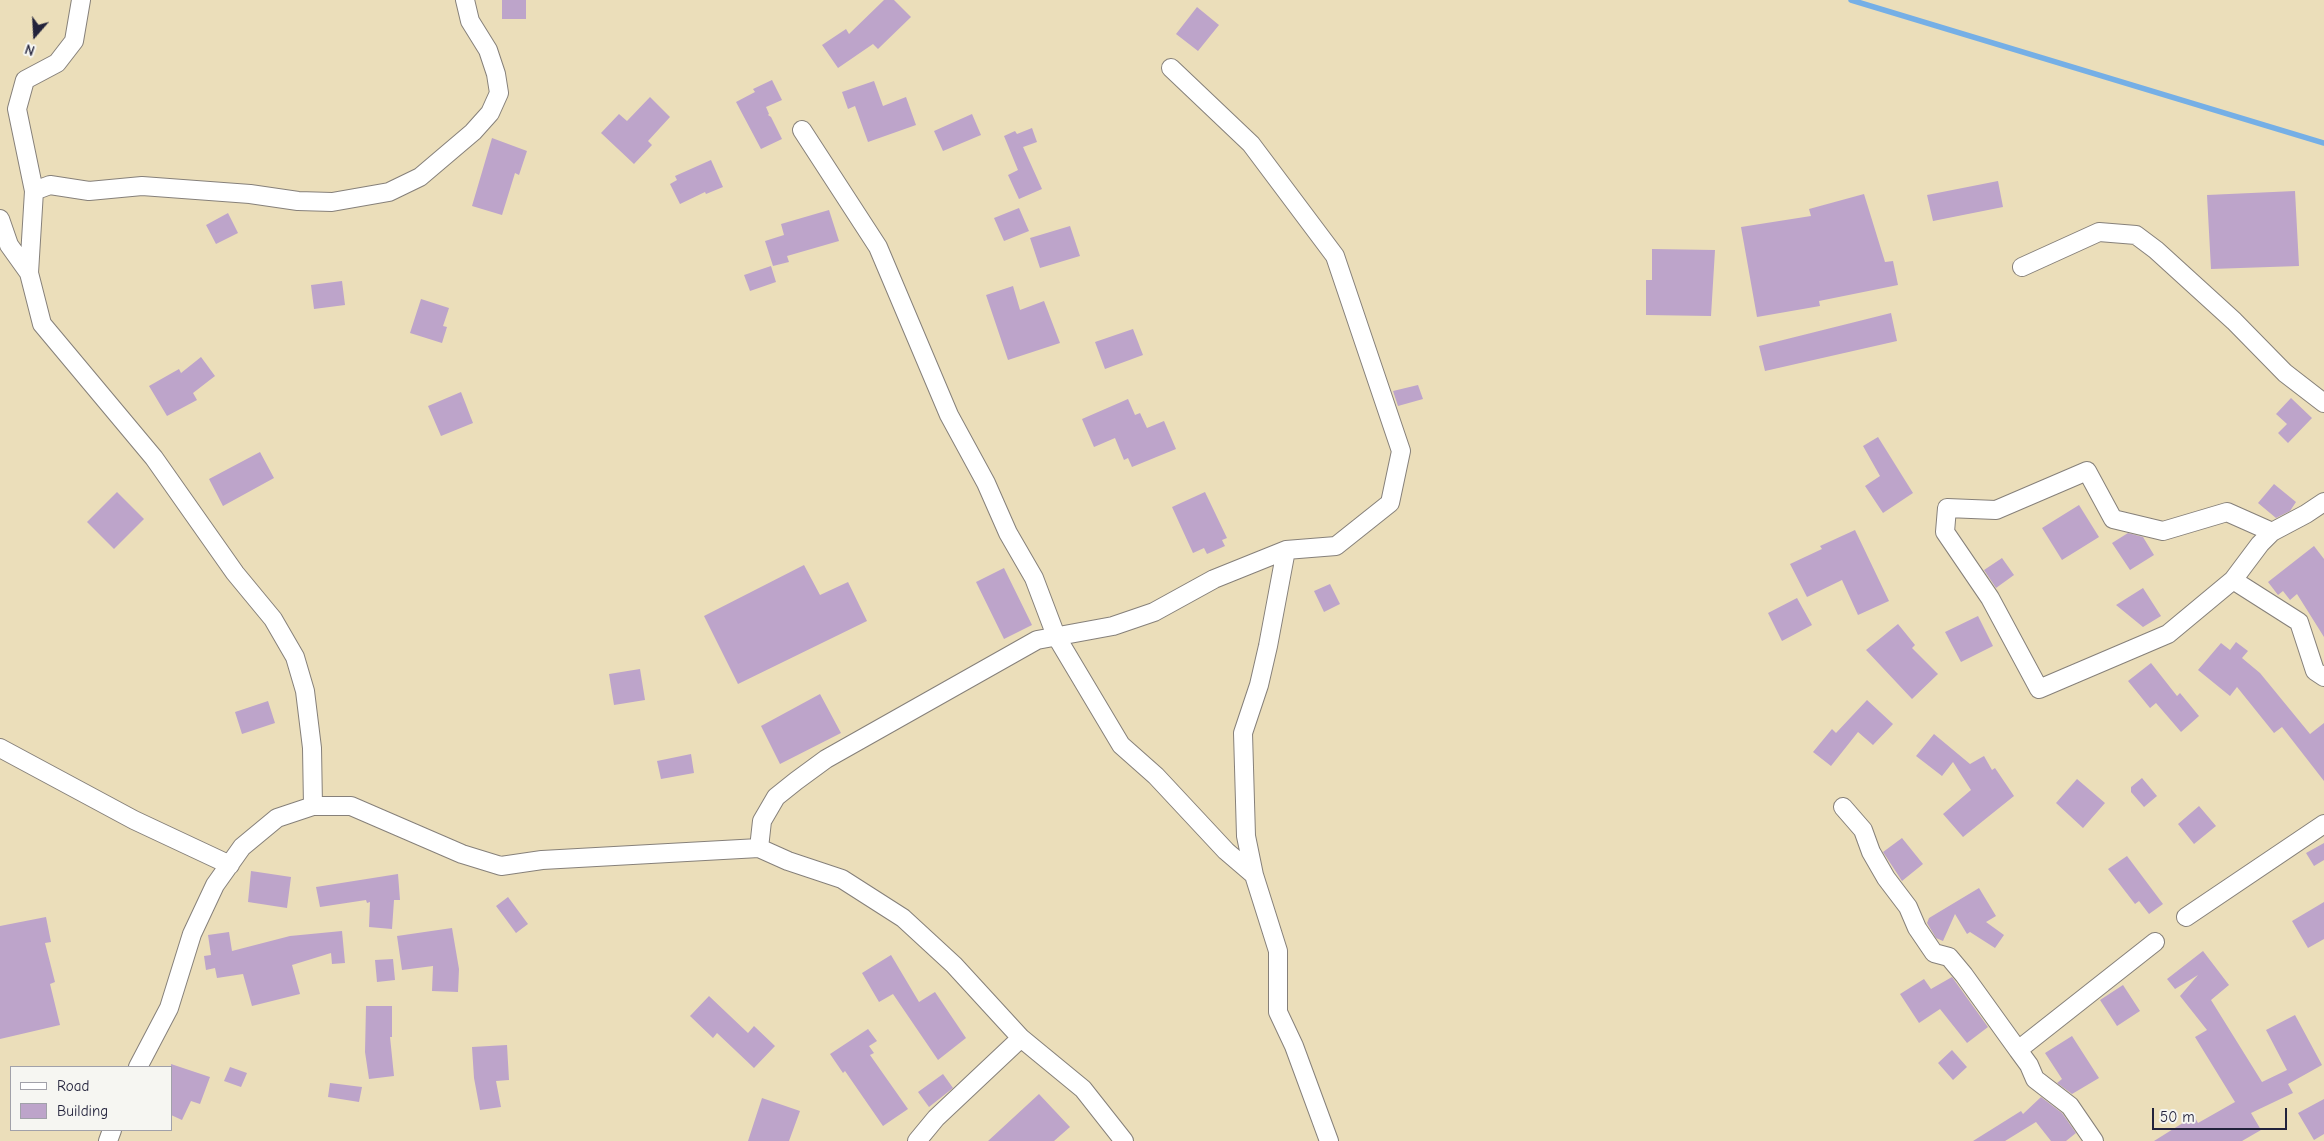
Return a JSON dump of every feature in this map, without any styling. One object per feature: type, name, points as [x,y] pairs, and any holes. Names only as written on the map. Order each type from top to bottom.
[{"type":"street","points":[[81,0],[74,41],[57,63],[25,80],[17,109],[34,191],[29,273],[42,324],[154,458],[235,573],[273,619],[295,658],[305,691],[312,748],[312,806]]},
{"type":"street","points":[[34,191],[50,185],[89,192],[142,186],[250,194],[298,201],[332,202],[389,192],[420,177],[466,138],[490,113],[499,93],[496,74],[488,50],[470,21],[465,0]]},
{"type":"street","points":[[759,848],[762,821],[776,798],[826,759],[1037,640],[1113,626],[1154,612],[1214,579],[1286,550],[1336,546],[1390,503],[1401,451],[1335,256],[1251,144],[1171,68]]},
{"type":"street","points":[[802,130],[878,247],[949,415],[986,483],[1008,533],[1034,578],[1056,636],[1121,745],[1156,776],[1226,851],[1254,875]]},
{"type":"street","points":[[0,219],[9,245],[29,273]]},
{"type":"street","points":[[2022,268],[2099,232],[2136,235],[2156,250],[2234,321],[2286,373],[2324,403]]},
{"type":"street","points":[[2272,532],[2227,512],[2163,531],[2113,519],[2087,471],[1996,510],[1947,508],[1945,532],[1990,598],[2039,689],[2168,634],[2233,580],[2260,544],[2272,532],[2324,502]]},
{"type":"street","points":[[1286,550],[1266,654],[1243,733],[1246,836],[1254,875],[1278,951],[1278,1012],[1294,1046],[1330,1141]]},
{"type":"street","points":[[2233,580],[2299,622],[2315,671],[2324,677]]},
{"type":"street","points":[[0,748],[134,820],[230,865]]},
{"type":"street","points":[[139,1066],[169,1008],[192,934],[215,885],[242,847],[277,818],[312,806],[351,806],[462,854],[501,866],[542,860],[759,848],[788,861],[842,879],[903,918],[954,965],[1022,1038],[1083,1089],[1124,1141]]},
{"type":"street","points":[[1843,807],[1863,830],[1871,852],[1886,878],[1908,907],[1917,928],[1934,953],[1949,957],[2029,1065],[2035,1079],[2070,1106],[2094,1141]]},
{"type":"street","points":[[2186,917],[2324,824]]},
{"type":"street","points":[[2018,1050],[2155,942]]},
{"type":"street","points":[[917,1141],[936,1118],[1022,1038]]},
{"type":"building","points":[[502,0],[526,0],[526,19],[502,19]]},
{"type":"building","points":[[884,0],[894,0],[911,17],[878,49],[873,44],[838,68],[822,45],[846,29],[849,34]]},
{"type":"building","points":[[1197,7],[1219,25],[1198,51],[1176,34]]},
{"type":"building","points":[[772,80],[782,100],[766,107],[768,115],[771,117],[782,139],[761,149],[736,102],[755,92],[753,89]]},
{"type":"building","points":[[874,81],[883,106],[906,97],[916,125],[868,142],[855,106],[848,109],[842,92]]},
{"type":"building","points":[[650,97],[670,117],[648,141],[652,145],[634,164],[601,133],[619,114],[627,121]]},
{"type":"building","points":[[972,114],[981,135],[943,151],[934,131]]},
{"type":"building","points":[[1032,128],[1037,142],[1023,147],[1042,189],[1019,199],[1008,175],[1018,170],[1004,136],[1015,131],[1017,134]]},
{"type":"building","points":[[492,138],[527,151],[519,175],[515,173],[502,215],[472,206]]},
{"type":"building","points":[[711,160],[723,187],[706,194],[705,192],[680,204],[670,184],[677,180],[675,176]]},
{"type":"building","points":[[1998,181],[2003,207],[1933,221],[1927,195]]},
{"type":"building","points":[[2295,191],[2299,266],[2211,269],[2207,195]]},
{"type":"building","points":[[1864,194],[1885,262],[1893,261],[1898,285],[1819,301],[1820,306],[1757,317],[1741,227],[1811,216],[1809,209]]},
{"type":"building","points":[[1019,208],[1029,231],[1004,241],[994,218]]},
{"type":"building","points":[[829,210],[839,241],[787,256],[789,262],[773,266],[765,241],[784,235],[781,224]]},
{"type":"building","points":[[228,213],[238,233],[216,244],[206,225]]},
{"type":"building","points":[[1070,226],[1080,256],[1040,268],[1030,238]]},
{"type":"building","points":[[1652,249],[1715,250],[1711,316],[1646,315],[1646,280],[1652,280]]},
{"type":"building","points":[[771,266],[776,282],[750,291],[744,275]]},
{"type":"building","points":[[342,281],[345,305],[314,309],[311,285]]},
{"type":"building","points":[[1013,286],[1020,310],[1044,301],[1060,343],[1008,360],[986,295]]},
{"type":"building","points":[[421,299],[449,308],[443,326],[447,327],[442,343],[410,333]]},
{"type":"building","points":[[1891,313],[1897,341],[1765,371],[1759,346]]},
{"type":"building","points":[[1133,329],[1143,355],[1105,369],[1095,342]]},
{"type":"building","points":[[201,357],[215,376],[193,393],[197,400],[167,416],[149,386],[179,369],[181,373]]},
{"type":"building","points":[[1418,385],[1423,399],[1398,406],[1393,391]]},
{"type":"building","points":[[461,392],[473,423],[441,436],[428,406]]},
{"type":"building","points":[[2291,398],[2312,418],[2288,443],[2278,433],[2287,424],[2276,414]]},
{"type":"building","points":[[1128,399],[1135,415],[1140,413],[1147,428],[1164,421],[1176,449],[1132,467],[1128,458],[1124,460],[1115,438],[1094,447],[1082,419]]},
{"type":"building","points":[[1878,437],[1913,493],[1883,513],[1865,486],[1880,476],[1863,446]]},
{"type":"building","points":[[260,452],[274,478],[223,506],[209,479]]},
{"type":"building","points":[[2274,484],[2296,502],[2290,511],[2276,518],[2258,503]]},
{"type":"building","points":[[117,492],[144,519],[114,549],[87,522]]},
{"type":"building","points":[[1205,492],[1227,538],[1222,540],[1225,546],[1207,554],[1204,548],[1193,553],[1172,507]]},
{"type":"building","points":[[2079,505],[2099,537],[2062,560],[2042,528]]},
{"type":"building","points":[[1855,530],[1889,601],[1858,615],[1842,580],[1807,597],[1790,564],[1822,549],[1820,546]]},
{"type":"building","points":[[2128,533],[2143,537],[2154,555],[2130,570],[2112,543]]},
{"type":"building","points":[[2314,546],[2324,559],[2324,637],[2297,594],[2290,600],[2283,591],[2278,595],[2268,582]]},
{"type":"building","points":[[2002,558],[2014,575],[1996,588],[1984,570]]},
{"type":"building","points":[[804,565],[820,595],[848,582],[867,621],[738,684],[704,616]]},
{"type":"building","points":[[1004,568],[1032,625],[1004,639],[976,582]]},
{"type":"building","points":[[1330,584],[1340,604],[1324,612],[1314,591]]},
{"type":"building","points":[[2143,588],[2161,616],[2143,627],[2116,605]]},
{"type":"building","points":[[1797,598],[1812,625],[1782,641],[1768,613]]},
{"type":"building","points":[[1978,616],[1993,646],[1961,662],[1945,632]]},
{"type":"building","points":[[1898,624],[1915,645],[1912,648],[1938,674],[1912,699],[1866,650]]},
{"type":"building","points":[[2236,642],[2248,651],[2242,658],[2260,673],[2310,734],[2324,723],[2324,781],[2282,727],[2274,733],[2237,687],[2230,696],[2198,670],[2221,643],[2230,650]]},
{"type":"building","points":[[2151,663],[2177,696],[2180,693],[2199,716],[2181,732],[2156,703],[2150,708],[2128,681]]},
{"type":"building","points":[[640,669],[645,700],[614,705],[609,674]]},
{"type":"building","points":[[820,694],[841,733],[780,764],[761,726]]},
{"type":"building","points":[[1867,700],[1893,724],[1873,745],[1858,732],[1831,766],[1813,752],[1832,729],[1836,733]]},
{"type":"building","points":[[268,701],[275,723],[242,734],[235,712]]},
{"type":"building","points":[[1934,734],[1970,764],[1984,756],[1992,770],[1995,768],[2014,796],[1963,837],[1943,814],[1971,790],[1953,762],[1942,776],[1916,756]]},
{"type":"building","points":[[691,754],[694,773],[661,779],[657,761]]},
{"type":"building","points":[[2142,778],[2157,796],[2144,807],[2131,792],[2131,787]]},
{"type":"building","points":[[2077,779],[2105,803],[2083,828],[2056,803]]},
{"type":"building","points":[[2199,806],[2216,826],[2194,844],[2178,824]]},
{"type":"building","points":[[1902,838],[1923,864],[1902,881],[1883,852]]},
{"type":"building","points":[[2324,843],[2324,860],[2314,866],[2306,853]]},
{"type":"building","points":[[2127,856],[2163,904],[2149,914],[2139,901],[2135,904],[2108,869]]},
{"type":"building","points":[[251,871],[291,877],[287,908],[248,902]]},
{"type":"building","points":[[398,874],[400,900],[394,900],[392,929],[369,927],[370,902],[367,903],[366,900],[320,907],[316,887]]},
{"type":"building","points":[[1979,888],[1996,916],[1986,922],[2004,935],[1995,948],[1970,932],[1967,934],[1955,914],[1943,941],[1936,938],[1927,923],[1929,918]]},
{"type":"building","points":[[508,897],[528,924],[516,933],[496,906]]},
{"type":"building","points":[[2324,902],[2324,939],[2308,948],[2292,921]]},
{"type":"building","points":[[46,917],[51,942],[45,943],[55,982],[50,984],[60,1025],[0,1039],[0,926]]},
{"type":"building","points":[[452,928],[459,969],[458,992],[432,991],[433,966],[402,970],[397,936]]},
{"type":"building","points":[[342,931],[345,963],[332,964],[331,953],[292,965],[300,994],[252,1006],[243,974],[217,978],[215,968],[206,970],[204,956],[211,955],[208,935],[229,932],[232,951],[290,936]]},
{"type":"building","points":[[2203,951],[2229,985],[2211,1000],[2262,1082],[2287,1070],[2266,1030],[2295,1015],[2322,1065],[2288,1084],[2293,1093],[2251,1113],[2261,1130],[2242,1141],[2154,1141],[2194,1116],[2198,1123],[2235,1102],[2195,1037],[2207,1030],[2180,996],[2198,975],[2175,989],[2167,979]]},
{"type":"building","points":[[891,955],[919,1002],[935,992],[966,1038],[938,1060],[893,994],[879,1002],[862,973]]},
{"type":"building","points":[[393,959],[395,980],[377,982],[375,960]]},
{"type":"building","points":[[1952,977],[1988,1027],[1967,1043],[1940,1009],[1919,1023],[1900,994],[1924,979],[1931,989]]},
{"type":"building","points":[[2123,985],[2140,1011],[2117,1026],[2100,1000]]},
{"type":"building","points":[[709,996],[748,1033],[754,1026],[775,1046],[754,1068],[717,1033],[713,1038],[690,1016]]},
{"type":"building","points":[[366,1006],[392,1006],[392,1037],[390,1037],[394,1076],[369,1079],[365,1052]]},
{"type":"building","points":[[868,1029],[877,1041],[869,1046],[874,1053],[870,1055],[908,1109],[883,1126],[845,1071],[843,1073],[830,1054]]},
{"type":"building","points":[[2072,1036],[2099,1078],[2072,1094],[2057,1083],[2062,1079],[2045,1053]]},
{"type":"building","points":[[507,1045],[509,1080],[496,1081],[501,1107],[480,1110],[474,1078],[472,1047]]},
{"type":"building","points":[[1952,1050],[1967,1067],[1953,1080],[1938,1063]]},
{"type":"building","points":[[171,1064],[210,1077],[200,1104],[191,1101],[182,1120],[172,1115]]},
{"type":"building","points":[[230,1067],[247,1073],[241,1087],[224,1081]]},
{"type":"building","points":[[943,1074],[953,1088],[929,1107],[918,1092]]},
{"type":"building","points":[[330,1083],[362,1087],[359,1102],[328,1097]]},
{"type":"building","points":[[1039,1094],[1070,1127],[1054,1141],[988,1141]]},
{"type":"building","points":[[2041,1097],[2062,1113],[2076,1133],[2066,1141],[2051,1141],[2036,1122],[2005,1141],[1973,1141],[2021,1111],[2023,1114]]},
{"type":"building","points":[[762,1098],[800,1111],[789,1141],[748,1141]]},
{"type":"building","points":[[2324,1099],[2324,1134],[2314,1140],[2298,1113]]},
{"type":"waterway","points":[[1851,0],[2324,143]]}]
